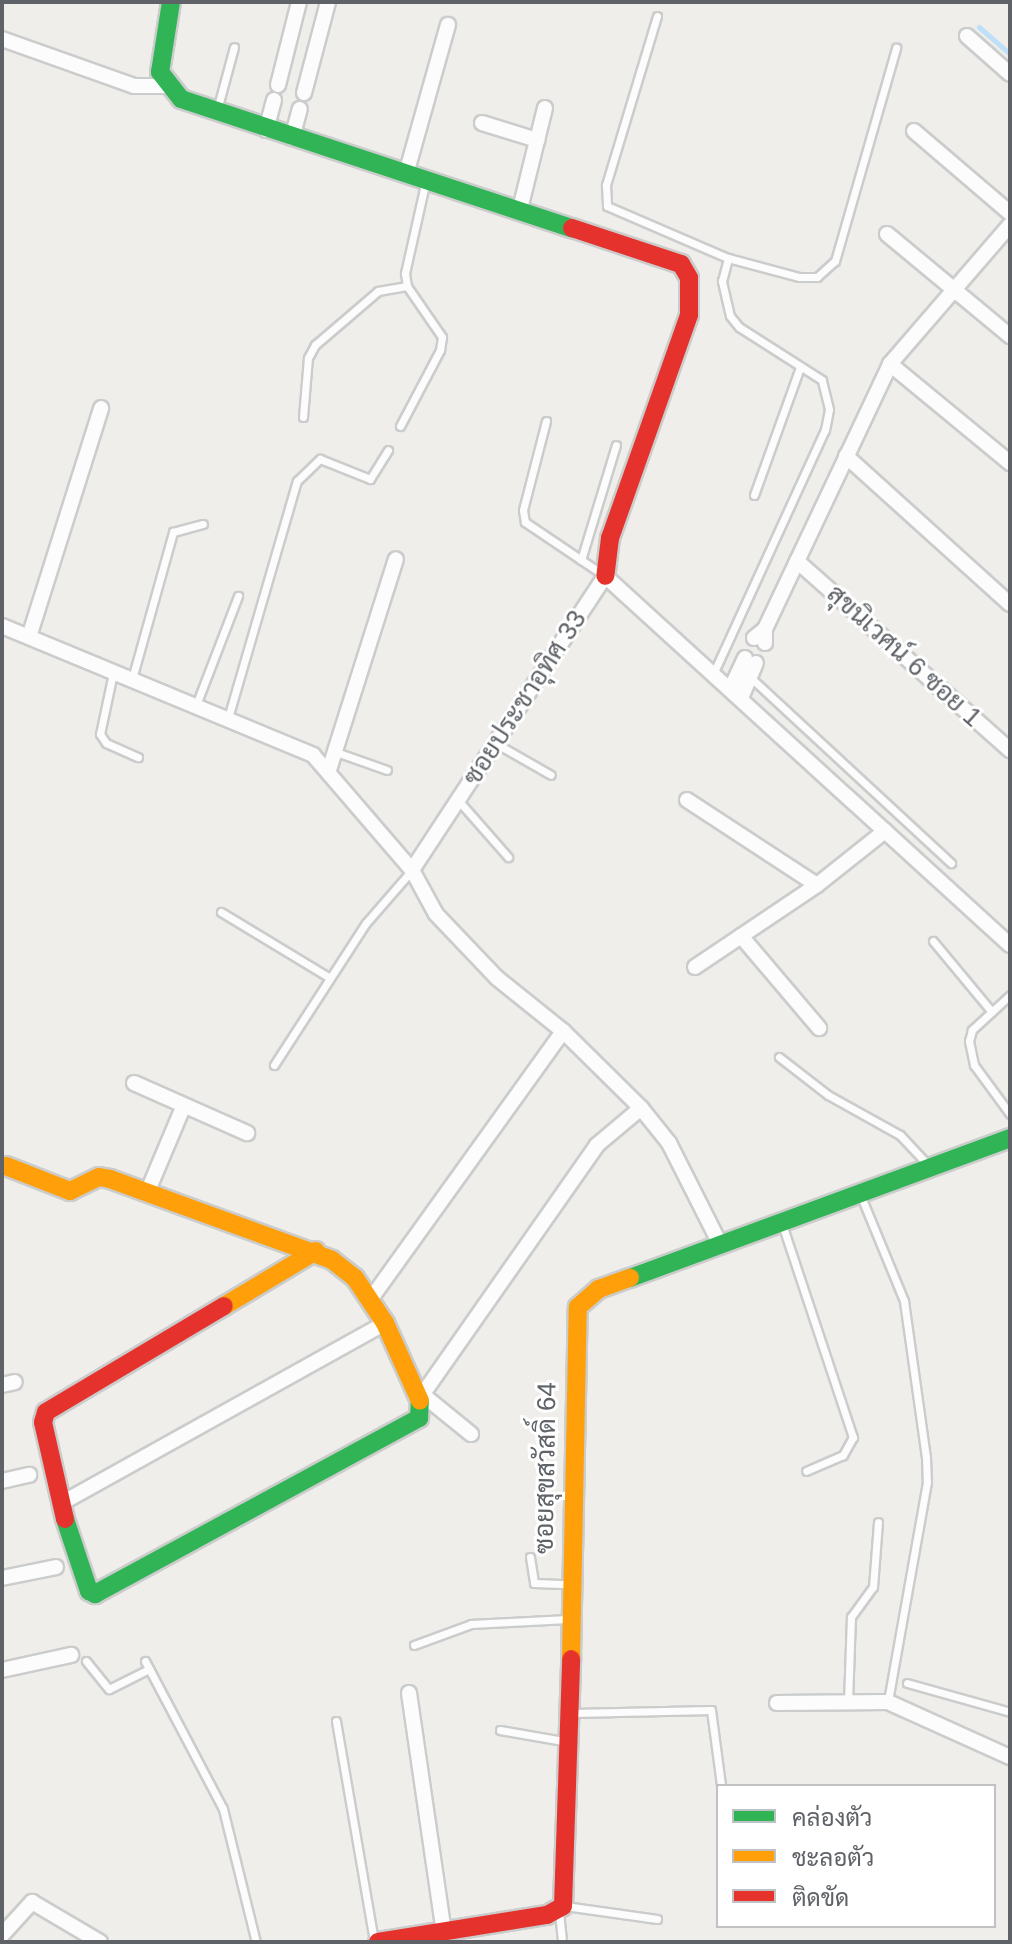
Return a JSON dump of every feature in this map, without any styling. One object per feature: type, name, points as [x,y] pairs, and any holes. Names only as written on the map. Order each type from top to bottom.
[{"type":"street","points":[[171,2],[159,52],[160,72],[181,99],[216,114],[662,254],[681,264],[689,278],[689,315],[610,538],[605,576],[714,672],[1010,945]]},
{"type":"street","points":[[266,130],[299,2]]},
{"type":"street","points":[[304,93],[328,2]]},
{"type":"street","points":[[406,174],[448,25]]},
{"type":"street","points":[[967,36],[1010,74]]},
{"type":"street","points":[[2,39],[134,86],[168,86]]},
{"type":"street","points":[[283,67],[309,74]]},
{"type":"street","points":[[520,209],[545,108]]},
{"type":"street","points":[[292,138],[300,109]]},
{"type":"street","points":[[482,123],[537,140]]},
{"type":"street","points":[[914,131],[1010,213]]},
{"type":"street","points":[[761,637],[890,364],[1010,225]]},
{"type":"street","points":[[887,234],[1010,336]]},
{"type":"street","points":[[890,364],[1010,463]]},
{"type":"street","points":[[29,637],[101,408]]},
{"type":"street","points":[[846,456],[1010,604]]},
{"type":"street","points":[[329,770],[396,559]]},
{"type":"street","name":"สุขนิเวศน์ 6 ซอย 1","points":[[797,561],[1010,750]]},
{"type":"street","name":"ซอยประชาอุทิศ 33","points":[[412,870],[605,576]]},
{"type":"street","points":[[2,626],[292,744],[329,770],[412,870],[436,914],[497,978],[563,1031],[641,1108],[688,1174],[721,1246]]},
{"type":"street","points":[[736,693],[748,666]]},
{"type":"street","points":[[687,800],[817,885]]},
{"type":"street","points":[[695,967],[817,885],[885,831]]},
{"type":"street","points":[[741,936],[819,1028]]},
{"type":"street","points":[[370,1300],[563,1031]]},
{"type":"street","points":[[134,1083],[247,1133]]},
{"type":"street","points":[[147,1193],[184,1105]]},
{"type":"street","points":[[316,1251],[54,1402],[43,1422],[60,1504],[89,1591],[102,1593],[419,1418],[422,1396],[597,1145],[641,1108]]},
{"type":"street","name":"ซอยสุขสวัสดิ์ 64","points":[[561,1909],[571,1743],[571,1583],[578,1307],[599,1289],[1010,1138]]},
{"type":"street","points":[[6,1166],[70,1191],[99,1177],[316,1251],[345,1268],[370,1300],[422,1396],[471,1434]]},
{"type":"street","points":[[60,1504],[385,1323]]},
{"type":"street","points":[[2,1481],[29,1475]]},
{"type":"street","points":[[2,1578],[56,1567]]},
{"type":"street","points":[[2,1670],[71,1655]]},
{"type":"street","points":[[409,1693],[444,1932]]},
{"type":"street","points":[[777,1703],[888,1702],[1010,1757]]},
{"type":"street","points":[[2,1935],[32,1902],[100,1942]]},
{"type":"street","points":[[376,1942],[561,1909]]},
{"type":"lane","points":[[657,16],[604,199],[618,215],[728,258],[799,277],[817,277],[835,261],[896,48]]},
{"type":"lane","points":[[216,114],[234,47]]},
{"type":"lane","points":[[400,426],[440,350],[442,337],[407,286],[407,259],[426,180]]},
{"type":"lane","points":[[714,672],[825,430],[829,394],[822,380],[730,316],[722,281],[728,258]]},
{"type":"lane","points":[[303,417],[308,358],[315,345],[378,291],[407,286]]},
{"type":"lane","points":[[754,495],[800,367]]},
{"type":"lane","points":[[546,421],[523,510],[525,522],[605,576]]},
{"type":"lane","points":[[581,560],[616,445]]},
{"type":"lane","points":[[228,718],[297,481],[320,459],[370,479],[388,450]]},
{"type":"lane","points":[[132,679],[173,532],[203,524]]},
{"type":"lane","points":[[196,705],[238,596]]},
{"type":"lane","points":[[748,666],[951,863]]},
{"type":"lane","points":[[113,673],[100,734],[106,743],[138,757]]},
{"type":"lane","points":[[495,743],[551,775]]},
{"type":"lane","points":[[335,751],[387,770]]},
{"type":"lane","points":[[458,800],[508,857]]},
{"type":"lane","points":[[274,1065],[366,923],[412,870]]},
{"type":"lane","points":[[221,912],[330,978]]},
{"type":"lane","points":[[933,941],[992,1012]]},
{"type":"lane","points":[[1010,995],[972,1030],[970,1053],[1010,1114]]},
{"type":"lane","points":[[779,1057],[828,1095],[900,1135],[930,1168]]},
{"type":"lane","points":[[860,1194],[904,1301],[926,1457],[927,1482],[888,1702]]},
{"type":"lane","points":[[782,1223],[853,1437],[843,1455],[806,1471]]},
{"type":"lane","points":[[848,1702],[847,1641],[851,1617],[873,1587],[878,1522]]},
{"type":"lane","points":[[530,1557],[534,1583],[571,1583]]},
{"type":"lane","points":[[414,1645],[482,1622],[571,1619]]},
{"type":"lane","points":[[86,1661],[109,1689],[149,1669]]},
{"type":"lane","points":[[145,1661],[223,1809],[256,1942]]},
{"type":"lane","points":[[907,1683],[1010,1712]]},
{"type":"lane","points":[[571,1713],[711,1710],[721,1784]]},
{"type":"lane","points":[[336,1721],[376,1942]]},
{"type":"lane","points":[[500,1730],[571,1743]]},
{"type":"lane","points":[[562,1942],[561,1909],[657,1919]]},
{"type":"waterway","points":[[979,27],[1010,54]]},
{"type":"traffic: fast","points":[[171,2],[160,72],[181,99],[572,228]]},
{"type":"traffic: fast","points":[[630,1278],[1010,1138]]},
{"type":"traffic: fast","points":[[65,1519],[89,1591],[95,1594],[419,1418],[420,1401]]},
{"type":"traffic: slow","points":[[6,1166],[70,1191],[99,1177],[110,1179],[332,1260],[355,1278],[385,1323],[420,1401]]},
{"type":"traffic: slow","points":[[224,1306],[316,1251]]},
{"type":"traffic: slow","points":[[571,1659],[578,1307],[599,1289],[630,1278]]},
{"type":"traffic: jam","points":[[572,228],[681,264],[689,278],[689,315],[610,538],[605,576]]},
{"type":"traffic: jam","points":[[65,1519],[43,1422],[46,1412],[224,1306]]},
{"type":"traffic: jam","points":[[378,1942],[547,1915],[563,1906],[571,1659]]}]
